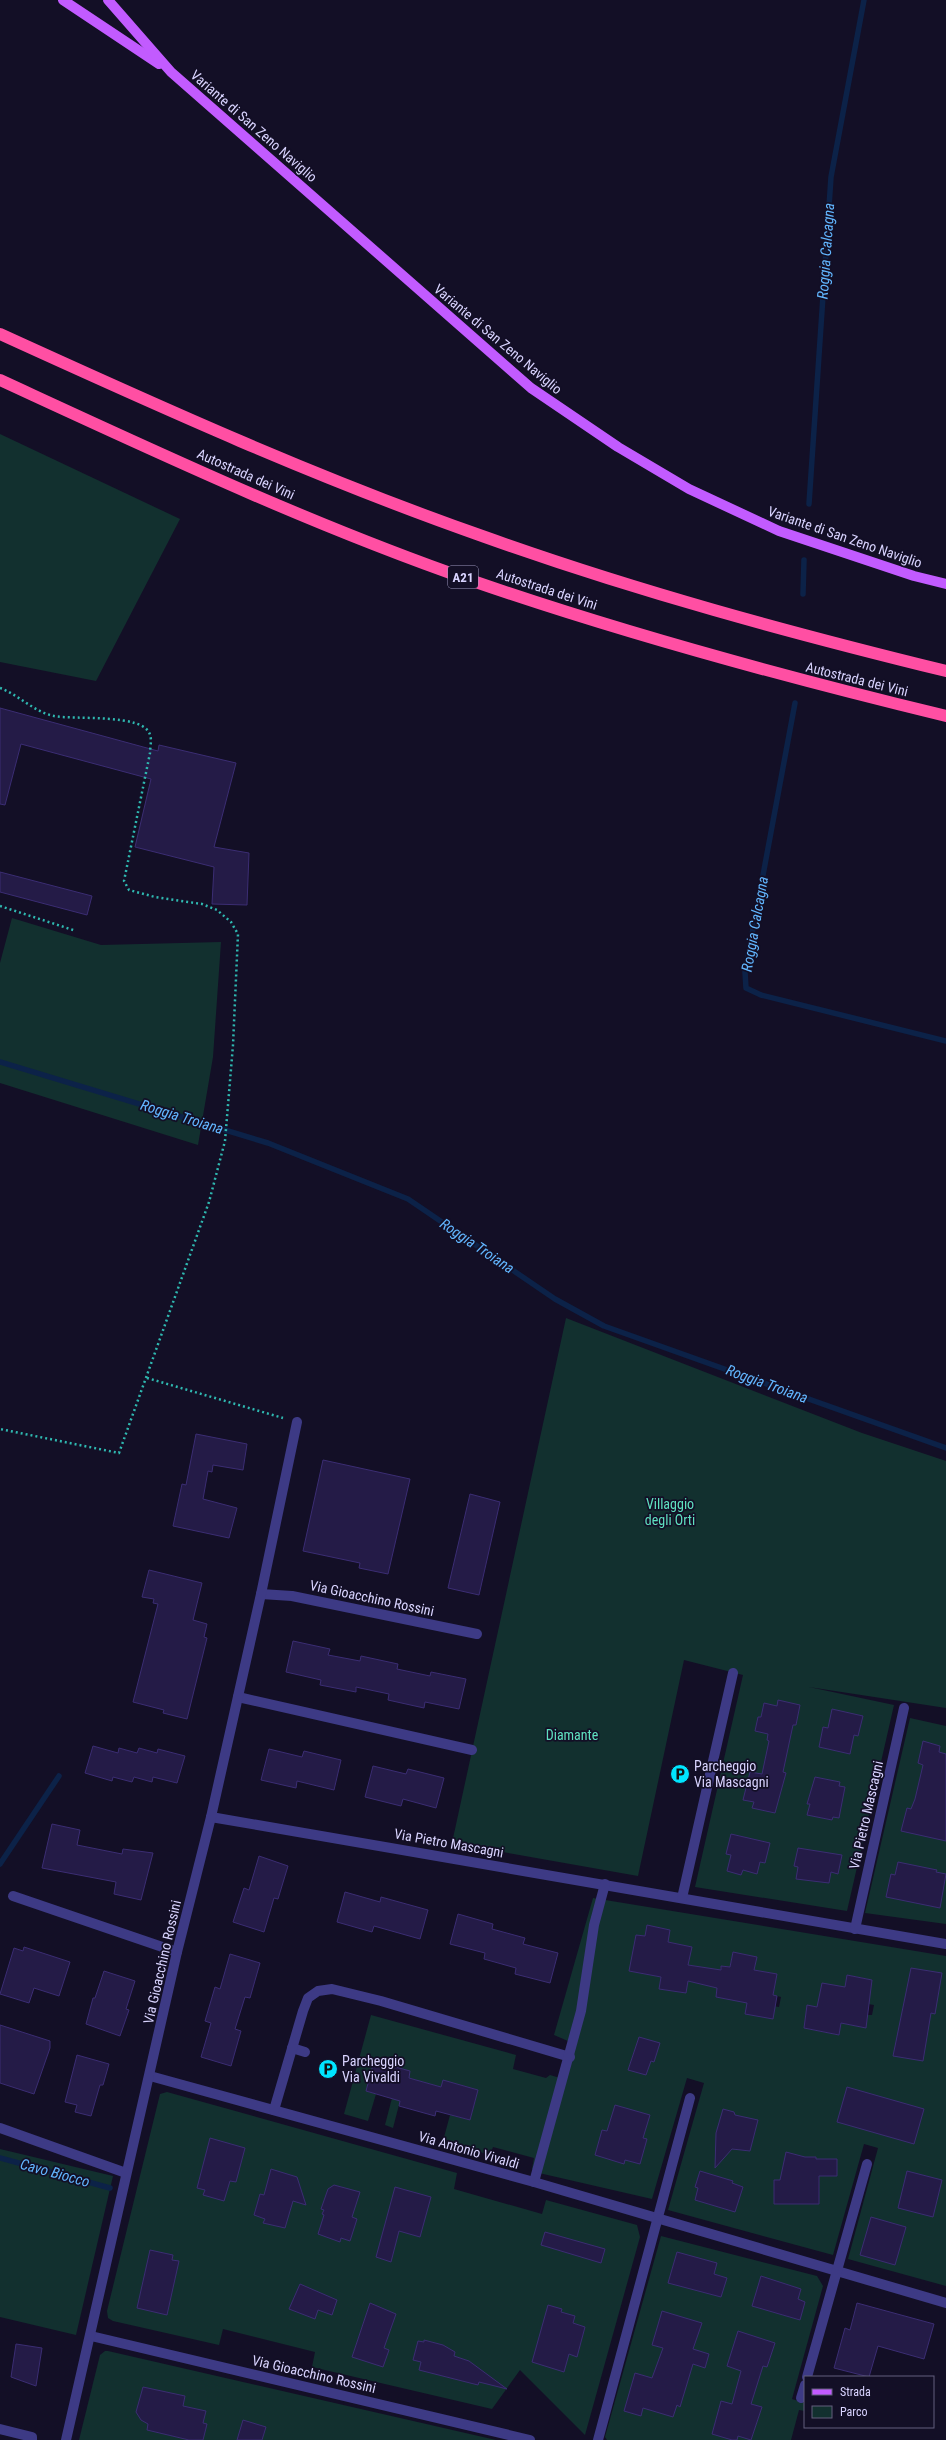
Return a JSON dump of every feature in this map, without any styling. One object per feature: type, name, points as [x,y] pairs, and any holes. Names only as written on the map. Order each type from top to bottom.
[{"type":"highway","name":"Autostrada dei Vini","points":[[0,334],[300,467],[485,538],[713,610],[946,671]]},
{"type":"highway","name":"Autostrada dei Vini","points":[[0,380],[285,508],[469,579],[697,652],[946,716]]},
{"type":"main road","name":"Variante di San Zeno Naviglio","points":[[63,0],[171,72]]},
{"type":"main road","name":"Variante di San Zeno Naviglio","points":[[108,0],[171,72],[531,388],[618,447],[689,489],[779,531],[914,576],[946,584]]},
{"type":"street","name":"Via Gioacchino Rossini","points":[[66,2440],[177,1952],[211,1817],[261,1594],[297,1422]]},
{"type":"street","name":"Via Gioacchino Rossini","points":[[261,1594],[292,1596],[477,1634]]},
{"type":"street","points":[[682,1898],[733,1673]]},
{"type":"street","points":[[238,1697],[472,1750]]},
{"type":"street","name":"Via Pietro Mascagni","points":[[855,1929],[904,1708]]},
{"type":"street","name":"Via Pietro Mascagni","points":[[211,1817],[946,1944]]},
{"type":"street","points":[[534,2182],[570,2057],[581,2011],[594,1926],[605,1884]]},
{"type":"street","points":[[13,1896],[177,1952]]},
{"type":"street","points":[[274,2110],[308,1998],[318,1991],[332,1989],[381,2001],[570,2057]]},
{"type":"street","points":[[292,2048],[305,2052]]},
{"type":"street","name":"Via Antonio Vivaldi","points":[[150,2076],[534,2182],[946,2303]]},
{"type":"street","points":[[598,2440],[656,2218],[690,2098]]},
{"type":"street","points":[[0,2128],[126,2173]]},
{"type":"street","points":[[807,2376],[867,2164]]},
{"type":"street","name":"Via Gioacchino Rossini","points":[[90,2336],[530,2440]]},
{"type":"street","points":[[801,2398],[804,2388]]},
{"type":"street","points":[[0,2429],[32,2437],[32,2440]]},
{"type":"path","points":[[0,688],[10,692],[41,712],[54,716],[115,719],[137,723],[146,728],[150,734],[150,753],[124,881],[129,890],[155,897],[202,904],[217,910],[231,922],[238,934],[233,1045],[225,1138],[209,1202],[148,1378],[119,1453],[0,1429]]},
{"type":"path","points":[[0,906],[76,931]]},
{"type":"path","points":[[148,1378],[297,1422]]},
{"type":"green space","points":[[0,434],[180,519],[96,681],[0,662]]},
{"type":"green space","points":[[12,918],[101,945],[221,942],[213,1057],[198,1145],[0,1083],[0,963]]},
{"type":"green space","points":[[566,1318],[862,1433],[946,1461],[946,1708],[809,1687],[894,1705],[847,1911],[695,1887],[743,1675],[684,1660],[638,1876],[452,1843]]},
{"type":"green space","points":[[910,1718],[946,1726],[946,1924],[865,1913]]},
{"type":"green space","points":[[593,1898],[946,1956],[946,2286],[848,2259],[878,2148],[864,2144],[833,2255],[668,2210],[704,2083],[687,2078],[652,2199],[539,2173],[575,2044],[554,2035]],"holes":[[[647,1926],[670,1930],[668,1942],[691,1947],[688,1965],[693,1966],[692,1982],[688,1981],[686,1993],[659,1989],[661,1977],[630,1971],[636,1935],[645,1936]],[[733,1952],[756,1957],[754,1970],[777,1974],[773,1995],[781,1997],[779,2007],[716,1997],[721,1966],[730,1967]],[[847,1975],[872,1980],[868,2004],[874,2005],[872,2015],[868,2015],[866,2027],[841,2023],[839,2035],[804,2028],[807,2006],[817,2007],[845,1987]]]},
{"type":"green space","points":[[371,2015],[516,2055],[513,2069],[546,2078],[550,2075],[560,2078],[534,2170],[532,2169],[534,2158],[493,2147],[490,2155],[443,2141],[450,2115],[470,2120],[478,2090],[443,2080],[441,2087],[409,2078],[410,2071],[374,2061],[366,2091],[376,2094],[368,2121],[344,2114]]},
{"type":"green space","points":[[167,2092],[457,2173],[454,2189],[542,2214],[546,2200],[637,2225],[640,2237],[585,2435],[520,2370],[492,2409],[312,2367],[315,2352],[223,2329],[219,2345],[113,2321],[108,2318],[107,2311],[160,2094]]},
{"type":"green space","points":[[392,2098],[400,2101],[393,2128],[385,2125]]},
{"type":"green space","points":[[0,2149],[113,2176],[76,2335],[0,2317]]},
{"type":"green space","points":[[661,2236],[817,2276],[823,2286],[792,2399],[804,2403],[804,2411],[799,2410],[791,2440],[607,2440],[605,2437]]},
{"type":"green space","points":[[105,2351],[496,2440],[79,2440],[100,2355]]},
{"type":"building","points":[[0,708],[158,751],[159,745],[236,763],[214,847],[249,853],[247,905],[212,904],[214,867],[135,847],[151,779],[21,744],[5,805],[0,804]]},
{"type":"building","points":[[0,872],[92,896],[87,915],[0,892]]},
{"type":"building","points":[[196,1434],[247,1444],[243,1470],[213,1465],[212,1472],[208,1471],[203,1499],[237,1508],[229,1538],[173,1526],[182,1484],[186,1485]]},
{"type":"building","points":[[323,1460],[410,1479],[388,1574],[359,1568],[360,1563],[303,1551]]},
{"type":"building","points":[[470,1494],[500,1502],[479,1595],[448,1588]]},
{"type":"building","points":[[149,1570],[202,1583],[193,1620],[207,1624],[204,1637],[207,1638],[187,1719],[163,1713],[164,1710],[133,1702],[158,1604],[153,1603],[154,1599],[142,1597]]},
{"type":"building","points":[[293,1641],[330,1649],[328,1655],[360,1661],[361,1656],[398,1664],[397,1669],[430,1676],[431,1672],[466,1679],[459,1709],[425,1702],[424,1708],[388,1700],[389,1694],[356,1687],[356,1692],[320,1685],[321,1680],[286,1672]]},
{"type":"building","points":[[778,1700],[800,1705],[796,1725],[793,1725],[783,1772],[786,1773],[775,1813],[752,1808],[754,1802],[743,1800],[750,1772],[762,1774],[769,1741],[767,1740],[768,1734],[755,1731],[758,1717],[761,1717],[764,1703],[777,1706]]},
{"type":"building","points":[[832,1709],[863,1716],[858,1736],[854,1735],[850,1754],[819,1747],[823,1727],[828,1728]]},
{"type":"building","points":[[923,1741],[940,1746],[939,1752],[946,1754],[946,1841],[901,1831],[907,1808],[911,1809],[915,1799],[923,1765],[918,1763]]},
{"type":"building","points":[[93,1746],[118,1753],[119,1748],[137,1753],[139,1748],[157,1753],[158,1749],[185,1756],[177,1783],[153,1777],[152,1782],[134,1777],[132,1782],[113,1777],[112,1781],[85,1773]]},
{"type":"building","points":[[269,1749],[302,1757],[304,1751],[341,1760],[334,1790],[297,1781],[296,1788],[261,1780]]},
{"type":"building","points":[[373,1766],[406,1774],[408,1769],[444,1778],[436,1808],[403,1799],[401,1806],[365,1797]]},
{"type":"building","points":[[815,1777],[840,1782],[839,1786],[845,1787],[839,1818],[833,1817],[832,1820],[807,1815],[810,1804],[807,1804]]},
{"type":"building","points":[[52,1824],[80,1830],[77,1845],[122,1854],[123,1849],[153,1853],[141,1900],[114,1894],[116,1882],[42,1868]]},
{"type":"building","points":[[731,1834],[770,1843],[765,1863],[760,1862],[757,1874],[743,1870],[741,1875],[727,1871],[731,1855],[726,1854]]},
{"type":"building","points":[[798,1848],[842,1855],[838,1874],[831,1872],[829,1883],[796,1879],[798,1867],[794,1866]]},
{"type":"building","points":[[259,1856],[288,1866],[278,1899],[274,1898],[264,1932],[233,1922],[244,1888],[249,1890]]},
{"type":"building","points":[[898,1862],[937,1870],[936,1872],[946,1874],[940,1908],[886,1897],[891,1874],[895,1875]]},
{"type":"building","points":[[345,1892],[380,1902],[381,1897],[428,1910],[420,1939],[374,1926],[372,1932],[337,1922]]},
{"type":"building","points":[[458,1914],[493,1924],[492,1929],[525,1938],[523,1944],[558,1953],[550,1983],[515,1974],[516,1968],[484,1959],[485,1953],[450,1944]]},
{"type":"building","points":[[647,1925],[670,1930],[668,1942],[692,1947],[688,1965],[721,1970],[721,1966],[730,1967],[733,1952],[757,1957],[754,1970],[777,1974],[773,1995],[777,1996],[773,2019],[745,2014],[747,2003],[716,1997],[717,1988],[688,1981],[686,1993],[659,1989],[661,1977],[629,1971],[636,1935],[645,1936]]},
{"type":"building","points":[[24,1947],[70,1962],[59,1996],[34,1988],[29,2003],[0,1994],[14,1948],[23,1951]]},
{"type":"building","points":[[230,1954],[260,1963],[250,1998],[245,1997],[235,2029],[241,2031],[231,2066],[201,2057],[211,2023],[205,2021],[215,1987],[220,1989]]},
{"type":"building","points":[[911,1968],[942,1973],[935,2014],[931,2013],[923,2061],[893,2056]]},
{"type":"building","points":[[104,1971],[135,1981],[126,2009],[129,2010],[120,2036],[86,2024],[93,1998],[95,1998]]},
{"type":"building","points":[[847,1975],[872,1980],[866,2028],[841,2023],[839,2035],[804,2028],[807,2005],[817,2007],[822,1983],[845,1987]]},
{"type":"building","points":[[0,2025],[50,2041],[50,2048],[34,2094],[0,2083]]},
{"type":"building","points":[[639,2037],[660,2043],[654,2062],[651,2061],[646,2075],[628,2070]]},
{"type":"building","points":[[77,2055],[109,2064],[103,2085],[100,2085],[91,2116],[75,2112],[77,2105],[65,2102]]},
{"type":"building","points":[[374,2061],[410,2071],[409,2078],[441,2087],[443,2080],[478,2090],[470,2120],[436,2111],[435,2116],[399,2106],[400,2101],[366,2091]]},
{"type":"building","points":[[847,2087],[924,2109],[914,2144],[837,2122]]},
{"type":"building","points":[[615,2105],[650,2115],[643,2138],[647,2139],[640,2164],[625,2160],[624,2164],[595,2155],[602,2130],[607,2131]]},
{"type":"building","points":[[723,2109],[734,2112],[735,2115],[758,2120],[750,2151],[732,2149],[715,2168],[716,2133]]},
{"type":"building","points":[[210,2138],[245,2148],[236,2182],[230,2181],[224,2201],[203,2195],[205,2190],[197,2188]]},
{"type":"building","points":[[786,2152],[805,2157],[816,2157],[816,2159],[837,2159],[837,2176],[819,2176],[819,2204],[774,2204],[774,2180],[780,2180]]},
{"type":"building","points":[[271,2169],[297,2177],[306,2205],[293,2201],[285,2228],[263,2223],[265,2219],[254,2215],[260,2194],[264,2195]]},
{"type":"building","points":[[700,2171],[733,2181],[732,2183],[743,2187],[735,2212],[695,2200],[698,2188],[695,2187]]},
{"type":"building","points":[[907,2171],[942,2180],[933,2217],[898,2208]]},
{"type":"building","points":[[334,2185],[360,2192],[352,2217],[357,2219],[350,2241],[341,2238],[340,2242],[318,2234],[324,2215],[322,2214],[324,2210],[321,2209],[328,2189]]},
{"type":"building","points":[[395,2187],[431,2197],[420,2237],[399,2231],[391,2262],[376,2257]]},
{"type":"building","points":[[871,2217],[906,2227],[895,2265],[860,2255]]},
{"type":"building","points":[[545,2232],[605,2249],[601,2263],[541,2245]]},
{"type":"building","points":[[150,2250],[173,2255],[172,2260],[179,2261],[167,2315],[137,2308]]},
{"type":"building","points":[[677,2252],[717,2263],[714,2274],[727,2278],[721,2297],[668,2283]]},
{"type":"building","points":[[761,2276],[801,2289],[798,2299],[805,2302],[800,2320],[752,2306]]},
{"type":"building","points":[[300,2284],[337,2300],[332,2315],[318,2310],[315,2319],[289,2309]]},
{"type":"building","points":[[370,2303],[396,2314],[384,2348],[389,2350],[383,2367],[352,2357]]},
{"type":"building","points":[[857,2303],[934,2324],[924,2359],[878,2346],[869,2376],[834,2368],[845,2328],[850,2330]]},
{"type":"building","points":[[548,2305],[562,2309],[561,2312],[575,2316],[573,2323],[585,2327],[577,2357],[569,2354],[564,2372],[532,2362]]},
{"type":"building","points":[[662,2311],[702,2323],[693,2349],[709,2354],[705,2368],[693,2364],[680,2407],[677,2405],[673,2417],[643,2408],[641,2416],[624,2411],[635,2373],[652,2378],[663,2348],[652,2345]]},
{"type":"building","points":[[738,2331],[775,2343],[767,2367],[763,2366],[751,2404],[762,2407],[751,2440],[738,2436],[737,2440],[732,2440],[712,2434],[721,2401],[732,2404],[741,2371],[727,2366]]},
{"type":"building","points":[[424,2340],[443,2345],[455,2352],[454,2356],[469,2361],[507,2389],[479,2382],[478,2385],[419,2370],[421,2362],[413,2360],[418,2341],[424,2342]]},
{"type":"building","points":[[16,2344],[42,2348],[36,2386],[11,2377]]},
{"type":"building","points":[[143,2387],[185,2396],[183,2406],[206,2411],[203,2423],[207,2424],[203,2440],[189,2440],[147,2430],[148,2424],[141,2420],[136,2412]]},
{"type":"building","points":[[243,2420],[266,2427],[262,2440],[237,2440]]},
{"type":"waterway","name":"Roggia Calcagna","points":[[809,504],[831,177],[864,0]]},
{"type":"waterway","name":"Roggia Calcagna","points":[[803,594],[804,560]]},
{"type":"waterway","name":"Roggia Calcagna","points":[[795,703],[745,972],[746,988],[761,995],[946,1041]]},
{"type":"waterway","name":"Roggia Troiana","points":[[0,1062],[268,1143],[408,1199],[555,1299],[604,1326],[946,1448]]},
{"type":"waterway","points":[[0,1864],[59,1776]]},
{"type":"waterway","name":"Cavo Biocco","points":[[0,2158],[110,2188]]},
{"type":"place","name":"Parcheggio Via Mascagni","points":[[680,1774]]},
{"type":"place","name":"Parcheggio Via Vivaldi","points":[[328,2069]]},
{"type":"park label","name":"Villaggio degli Orti","points":[[670,1512]]},
{"type":"park label","name":"Diamante","points":[[572,1735]]}]
